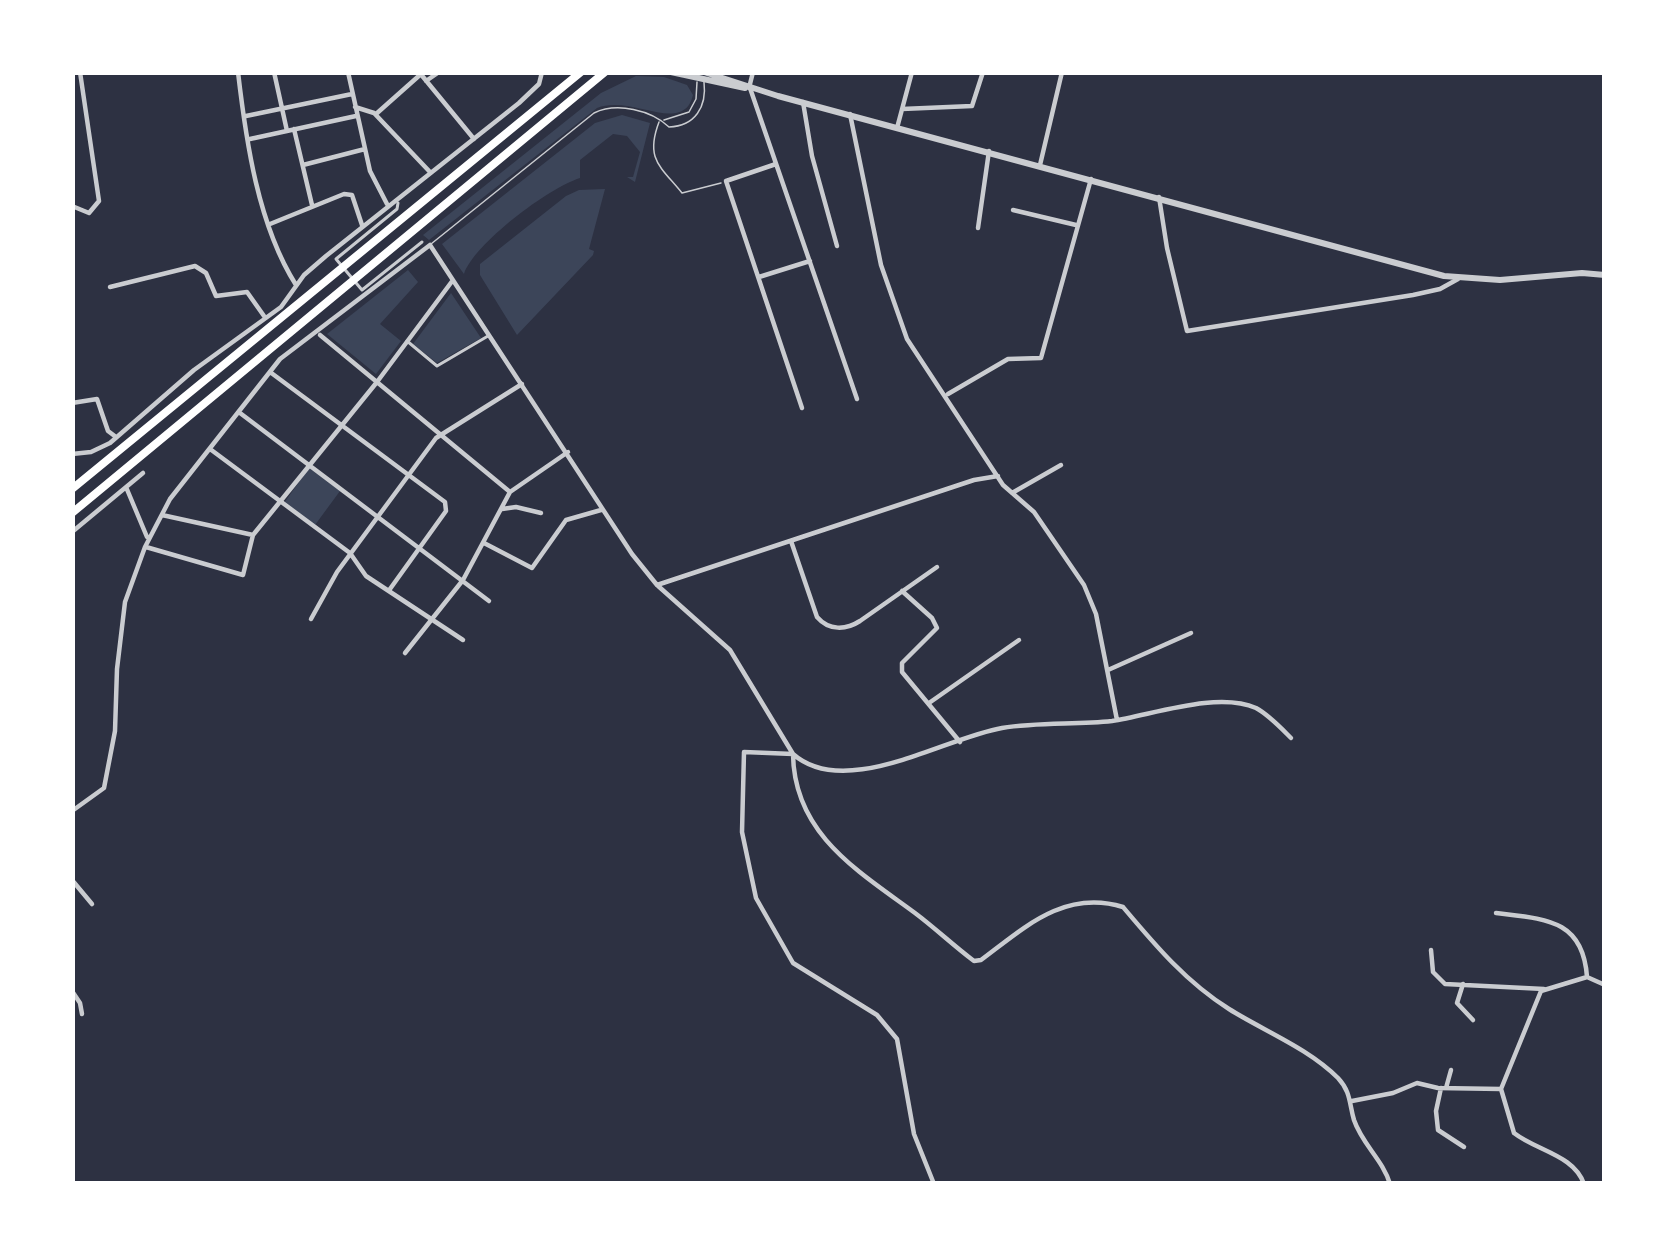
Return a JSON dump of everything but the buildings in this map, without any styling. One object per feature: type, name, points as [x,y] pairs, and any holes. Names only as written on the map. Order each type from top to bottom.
[{"type":"main road","points":[[562,88],[571,72]]},
{"type":"main road","points":[[72,489],[581,72]]},
{"type":"main road","points":[[72,513],[605,72]]},
{"type":"main road","points":[[595,81],[615,72]]},
{"type":"street","points":[[72,206],[91,213],[98,205],[80,76],[88,72]]},
{"type":"street","points":[[238,72],[270,224],[296,285]]},
{"type":"street","points":[[274,72],[312,207]]},
{"type":"street","points":[[348,72],[364,149],[387,206]]},
{"type":"street","points":[[426,81],[440,72]]},
{"type":"street","points":[[72,454],[104,446],[281,307],[296,285],[363,226],[532,92],[542,72]]},
{"type":"street","points":[[671,72],[850,114],[1461,278],[1605,275]]},
{"type":"street","points":[[753,72],[750,88],[857,399]]},
{"type":"street","points":[[897,128],[912,72]]},
{"type":"street","points":[[902,109],[972,106],[983,72]]},
{"type":"street","points":[[1040,165],[1062,72]]},
{"type":"street","points":[[375,114],[420,73],[474,139]]},
{"type":"street","points":[[246,116],[352,94]]},
{"type":"street","points":[[803,102],[836,246]]},
{"type":"street","points":[[355,107],[375,114],[430,172]]},
{"type":"street","points":[[850,114],[862,188],[891,300],[913,350],[998,476],[1034,512],[1084,585],[1096,614],[1117,720]]},
{"type":"street","points":[[249,140],[356,116]]},
{"type":"street","points":[[303,165],[364,149]]},
{"type":"street","points":[[978,228],[989,151]]},
{"type":"street","points":[[776,164],[726,181],[802,408]]},
{"type":"street","points":[[947,395],[1004,361],[1041,358],[1091,179]]},
{"type":"street","points":[[270,224],[344,194],[352,195],[363,226]]},
{"type":"street","points":[[1159,197],[1187,331],[1412,295],[1461,278]]},
{"type":"street","points":[[394,200],[397,209],[337,259],[362,290],[422,242]]},
{"type":"street","points":[[1012,210],[1076,225]]},
{"type":"street","points":[[72,811],[98,796],[105,783],[117,718],[121,619],[147,543],[176,490],[291,350],[430,245],[657,585],[730,650],[793,754],[813,768],[839,772],[1006,727],[1117,720],[1203,703],[1245,705],[1262,712],[1291,738]]},
{"type":"street","points":[[759,277],[810,261]]},
{"type":"street","points":[[110,287],[195,266],[206,273],[216,296],[247,292],[264,316]]},
{"type":"street","points":[[147,543],[241,576],[253,536],[453,280]]},
{"type":"street","points":[[318,333],[510,492]]},
{"type":"street","points":[[407,341],[437,366],[490,335]]},
{"type":"street","points":[[270,372],[446,505],[390,589]]},
{"type":"street","points":[[311,619],[350,554],[440,434],[522,383]]},
{"type":"street","points":[[72,403],[97,399],[107,431],[116,437]]},
{"type":"street","points":[[239,412],[489,601]]},
{"type":"street","points":[[210,449],[350,554],[364,575],[463,640]]},
{"type":"street","points":[[405,653],[463,580],[510,492],[568,452]]},
{"type":"street","points":[[1012,493],[1061,465]]},
{"type":"street","points":[[72,532],[142,473]]},
{"type":"street","points":[[657,585],[998,476]]},
{"type":"street","points":[[126,487],[147,543]]},
{"type":"street","points":[[502,509],[541,513]]},
{"type":"street","points":[[484,543],[532,568],[566,520],[603,509]]},
{"type":"street","points":[[162,515],[253,536]]},
{"type":"street","points":[[791,541],[817,617],[847,628],[937,568]]},
{"type":"street","points":[[902,590],[937,624],[935,634],[900,670],[960,742]]},
{"type":"street","points":[[1108,670],[1190,634]]},
{"type":"street","points":[[929,703],[1019,640]]},
{"type":"street","points":[[793,754],[744,752],[742,832],[756,898],[793,963],[877,1015],[897,1040],[914,1134],[934,1184]]},
{"type":"street","points":[[793,754],[793,769],[808,814],[832,852],[974,961],[1058,908],[1088,903],[1123,907],[1154,947],[1226,1007],[1332,1073],[1352,1101],[1354,1120],[1390,1184]]},
{"type":"street","points":[[72,880],[92,904]]},
{"type":"street","points":[[1496,913],[1528,916],[1575,936],[1586,954],[1587,977]]},
{"type":"street","points":[[1431,950],[1436,976],[1445,984],[1544,989],[1587,977],[1605,985]]},
{"type":"street","points":[[1462,984],[1456,1004],[1473,1020]]},
{"type":"street","points":[[1544,989],[1502,1089],[1514,1133],[1569,1162],[1584,1184]]},
{"type":"street","points":[[72,991],[82,1014]]},
{"type":"street","points":[[1450,1070],[1436,1111],[1438,1130],[1465,1148]]},
{"type":"street","points":[[1352,1101],[1417,1083],[1502,1089]]},
{"type":"lane","points":[[430,245],[600,109],[620,107],[676,119],[689,112],[701,76]]},
{"type":"lane","points":[[661,119],[670,128],[693,120],[705,95],[701,76]]},
{"type":"lane","points":[[661,119],[652,157],[682,193],[726,181]]},
{"type":"shaded area","points":[[636,76],[664,77],[687,85],[693,95],[679,112],[611,105],[597,108],[429,240],[423,235],[601,93]]},
{"type":"shaded area","points":[[622,115],[650,123],[635,182],[627,177],[633,177],[640,152],[627,136],[613,134],[580,160],[580,178],[514,219],[482,248],[464,274],[442,244],[595,123]]},
{"type":"shaded area","points":[[605,189],[589,249],[593,255],[517,335],[480,275],[480,264],[566,196],[579,190]]},
{"type":"shaded area","points":[[408,270],[418,282],[380,324],[401,341],[376,374],[327,334]]},
{"type":"shaded area","points":[[451,293],[481,338],[437,363],[413,344]]},
{"type":"shaded area","points":[[309,468],[340,491],[315,525],[284,503]]}]
